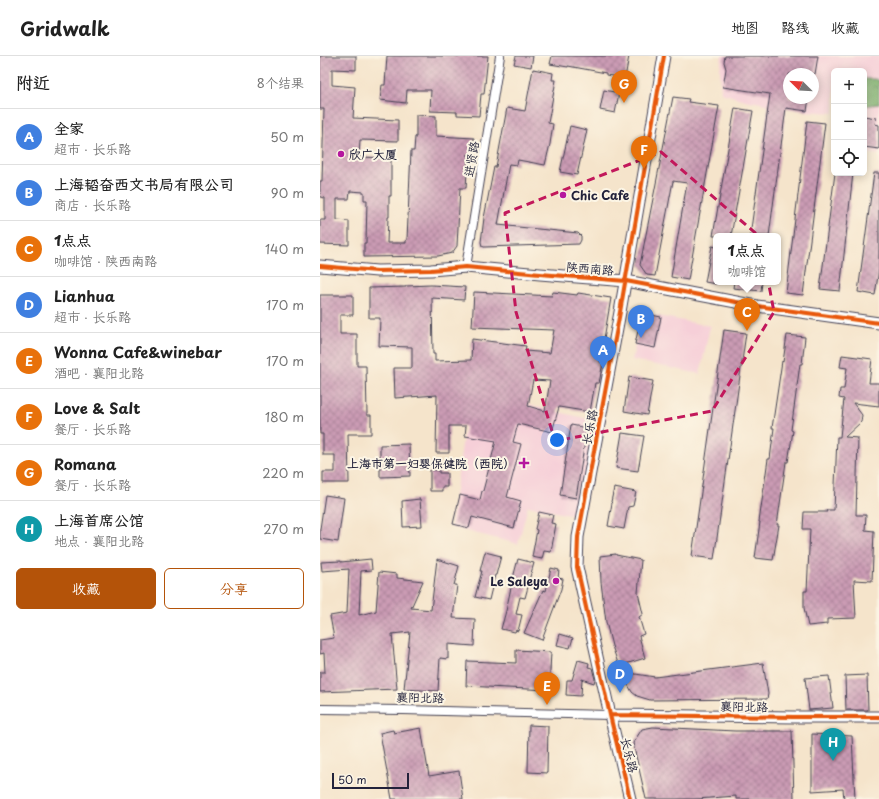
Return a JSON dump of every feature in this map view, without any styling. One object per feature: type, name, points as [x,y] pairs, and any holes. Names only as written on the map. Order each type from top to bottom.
[{"type":"street","name":"进贤路","points":[[466,266],[500,56]]},
{"type":"street","name":"长乐路","points":[[630,799],[577,567],[578,537],[626,281],[664,56]]},
{"type":"street","name":"陕西南路","points":[[320,266],[377,271],[431,270],[466,266],[626,281],[757,306],[879,323]]},
{"type":"street","name":"襄阳北路","points":[[320,709],[794,717],[879,717]]},
{"type":"highlighted area","points":[[661,152],[760,237],[774,312],[712,411],[555,441],[516,312],[505,213]]},
{"type":"shaded area","points":[[722,56],[879,56],[879,155],[867,153],[867,68],[831,68],[831,113],[803,111],[745,100],[721,93],[720,69]]},
{"type":"shaded area","points":[[642,313],[710,326],[700,374],[632,360]]},
{"type":"shaded area","name":"上海市第一妇婴保健院（西院）","points":[[498,398],[597,421],[579,517],[528,506],[518,544],[451,527],[468,400]]},
{"type":"green space","points":[[867,79],[875,79],[879,81],[879,104],[867,106]]},
{"type":"building","points":[[320,56],[356,56],[356,70],[332,69],[332,85],[355,87],[353,118],[398,120],[398,141],[360,140],[359,157],[391,158],[391,196],[389,196],[387,243],[406,243],[407,240],[411,151],[414,151],[416,137],[416,115],[436,116],[436,136],[474,138],[473,154],[468,154],[466,188],[460,188],[457,246],[452,253],[438,256],[364,257],[364,243],[366,243],[367,200],[364,200],[364,192],[350,191],[349,199],[337,199],[337,220],[349,221],[349,245],[320,244],[320,220],[325,220],[325,198],[320,197],[320,181],[322,181],[324,109],[320,109]]},
{"type":"building","points":[[387,56],[488,56],[484,94],[481,94],[479,116],[457,115],[457,112],[430,111],[431,90],[407,90],[406,103],[380,100],[382,85],[385,85]]},
{"type":"building","points":[[516,56],[533,56],[531,67],[514,64]]},
{"type":"building","points":[[552,56],[629,56],[625,78],[606,75],[606,73],[550,64]]},
{"type":"building","points":[[725,56],[818,56],[816,68],[783,68],[783,104],[808,104],[807,111],[786,108],[769,233],[750,233],[770,94],[723,87],[726,69],[724,62]]},
{"type":"building","points":[[533,69],[553,73],[552,80],[556,80],[548,123],[553,124],[550,144],[545,165],[518,160],[517,165],[509,164],[498,225],[578,233],[581,236],[581,240],[579,244],[484,247],[482,246],[481,242],[484,218],[494,167],[496,167],[507,108],[525,111]]},
{"type":"building","points":[[604,90],[619,93],[615,113],[600,110]]},
{"type":"building","points":[[673,97],[689,99],[688,102],[719,106],[688,280],[671,277],[687,183],[673,181],[655,276],[647,275],[640,265]]},
{"type":"building","points":[[735,108],[753,111],[732,233],[714,233]]},
{"type":"building","points":[[867,116],[876,118],[875,124],[879,125],[879,149],[867,147]]},
{"type":"building","points":[[807,121],[825,123],[803,295],[786,293]]},
{"type":"building","points":[[570,126],[587,130],[577,175],[560,172]]},
{"type":"building","points":[[874,173],[879,173],[879,269],[875,295],[858,292]]},
{"type":"building","points":[[835,176],[853,176],[840,291],[820,289]]},
{"type":"building","points":[[712,246],[713,283],[705,282]]},
{"type":"building","points":[[431,285],[465,287],[464,300],[432,298],[433,354],[435,354],[435,361],[471,360],[472,339],[526,346],[525,351],[550,353],[554,330],[472,327],[474,292],[552,296],[553,292],[577,295],[578,293],[611,298],[600,362],[603,362],[599,383],[595,383],[590,412],[559,407],[552,432],[518,424],[513,442],[521,444],[507,497],[521,501],[514,528],[472,517],[469,528],[453,524],[460,495],[480,500],[496,441],[465,436],[466,426],[449,426],[449,453],[436,453],[437,395],[395,398],[394,368],[412,368],[412,347],[379,346],[380,318],[369,318],[369,288]],"holes":[[[533,380],[550,381],[545,411],[528,406]]]},
{"type":"building","points":[[734,285],[762,285],[761,291],[733,288]]},
{"type":"building","points":[[320,295],[353,295],[353,315],[340,315],[340,334],[357,334],[357,366],[366,366],[367,415],[371,415],[371,434],[348,434],[349,483],[323,483],[323,472],[335,472],[335,455],[323,455],[323,434],[320,434]]},
{"type":"building","points":[[642,313],[661,317],[655,348],[635,344]]},
{"type":"building","points":[[724,330],[746,333],[714,559],[692,556]]},
{"type":"building","points":[[787,335],[805,337],[791,430],[793,431],[788,462],[786,462],[777,525],[779,525],[773,560],[755,558],[768,459],[770,459],[774,428],[772,428]]},
{"type":"building","points":[[842,355],[872,359],[869,383],[879,383],[879,406],[853,403],[862,415],[861,422],[845,437],[858,438],[856,515],[866,515],[865,530],[874,531],[872,581],[854,580],[856,618],[827,619],[827,624],[808,626],[804,608],[804,591],[807,591],[810,529],[803,529],[804,512],[827,512],[826,510],[834,510],[837,437],[840,437],[844,399],[839,398],[840,389],[844,389],[847,368],[840,367]]},
{"type":"building","points":[[629,377],[653,381],[647,415],[624,411]]},
{"type":"building","points":[[571,425],[587,428],[576,498],[560,495]]},
{"type":"building","points":[[622,433],[644,436],[638,471],[616,468]]},
{"type":"building","points":[[409,444],[410,476],[380,477],[380,445]]},
{"type":"building","points":[[430,470],[439,470],[439,473],[447,473],[447,487],[442,487],[442,491],[430,491]]},
{"type":"building","points":[[614,488],[636,492],[633,506],[628,507],[624,529],[608,526]]},
{"type":"building","points":[[325,495],[344,498],[338,542],[320,539]]},
{"type":"building","points":[[420,499],[422,526],[403,527],[402,501]]},
{"type":"building","points":[[539,512],[553,515],[551,523],[556,524],[551,552],[544,551],[542,559],[532,557],[537,530],[535,529]]},
{"type":"building","points":[[485,552],[501,556],[489,600],[475,597]]},
{"type":"building","points":[[616,554],[641,560],[638,593],[643,614],[639,617],[644,634],[639,636],[645,658],[619,666],[606,622],[601,582],[600,556]]},
{"type":"building","points":[[371,559],[372,570],[361,571],[359,615],[376,611],[379,572],[397,574],[397,578],[423,581],[411,608],[431,610],[437,559],[459,566],[454,585],[457,585],[453,618],[475,619],[474,646],[448,644],[448,659],[440,658],[438,691],[404,689],[410,632],[392,634],[397,689],[320,692],[320,672],[325,672],[324,653],[320,654],[320,640],[334,638],[330,616],[347,613],[349,569],[322,571],[321,562]]},
{"type":"building","points":[[518,559],[534,563],[525,598],[520,597],[516,614],[522,615],[518,631],[516,630],[515,632],[501,629]]},
{"type":"building","points":[[551,568],[559,570],[558,578],[563,579],[561,589],[542,640],[524,633],[543,590],[546,591]]},
{"type":"building","points":[[560,634],[573,638],[570,648],[557,645]]},
{"type":"building","points":[[516,650],[551,652],[549,690],[466,686],[467,661],[516,663]]},
{"type":"building","points":[[578,660],[589,663],[588,667],[592,668],[595,679],[594,683],[582,679],[581,696],[566,695],[567,680],[572,680]]},
{"type":"building","points":[[763,663],[768,694],[767,699],[650,700],[637,696],[632,692],[627,683],[629,673],[655,677]]},
{"type":"building","points":[[867,675],[868,710],[846,710],[845,676]]},
{"type":"building","points":[[829,676],[833,708],[809,710],[805,678]]},
{"type":"building","points":[[529,725],[548,726],[547,773],[528,772]]},
{"type":"building","points":[[653,727],[735,731],[792,731],[794,799],[736,799],[736,796],[697,799],[646,799],[633,743],[642,729]]},
{"type":"building","points":[[421,728],[429,776],[459,771],[463,799],[392,799],[380,733],[393,730],[394,733]]},
{"type":"building","points":[[812,734],[852,736],[855,799],[844,799],[843,789],[812,791]]},
{"type":"cycle path","points":[[630,799],[577,567],[578,537],[620,312],[664,56]]},
{"type":"cycle path","points":[[320,266],[377,271],[431,270],[466,267],[626,281],[757,306],[879,323]]},
{"type":"cycle path","points":[[610,715],[879,717]]},
{"type":"place","name":"Romana","points":[[624,103]]},
{"type":"place","name":"欣广大厦","points":[[341,154]]},
{"type":"place","name":"Love & Salt","points":[[644,169]]},
{"type":"place","name":"Chic Cafe","points":[[563,195]]},
{"type":"place","name":"1点点","points":[[747,331]]},
{"type":"place","name":"上海韬奋西文书局有限公司","points":[[641,338]]},
{"type":"place","name":"全家","points":[[603,369]]},
{"type":"place","name":"上海市第一妇婴保健院（西院）","points":[[524,463]]},
{"type":"place","name":"Le Saleya","points":[[556,581]]},
{"type":"place","name":"Lianhua","points":[[620,693]]},
{"type":"place","name":"Wonna Cafe&winebar","points":[[547,705]]},
{"type":"place","name":"上海首席公馆","points":[[833,761]]}]
